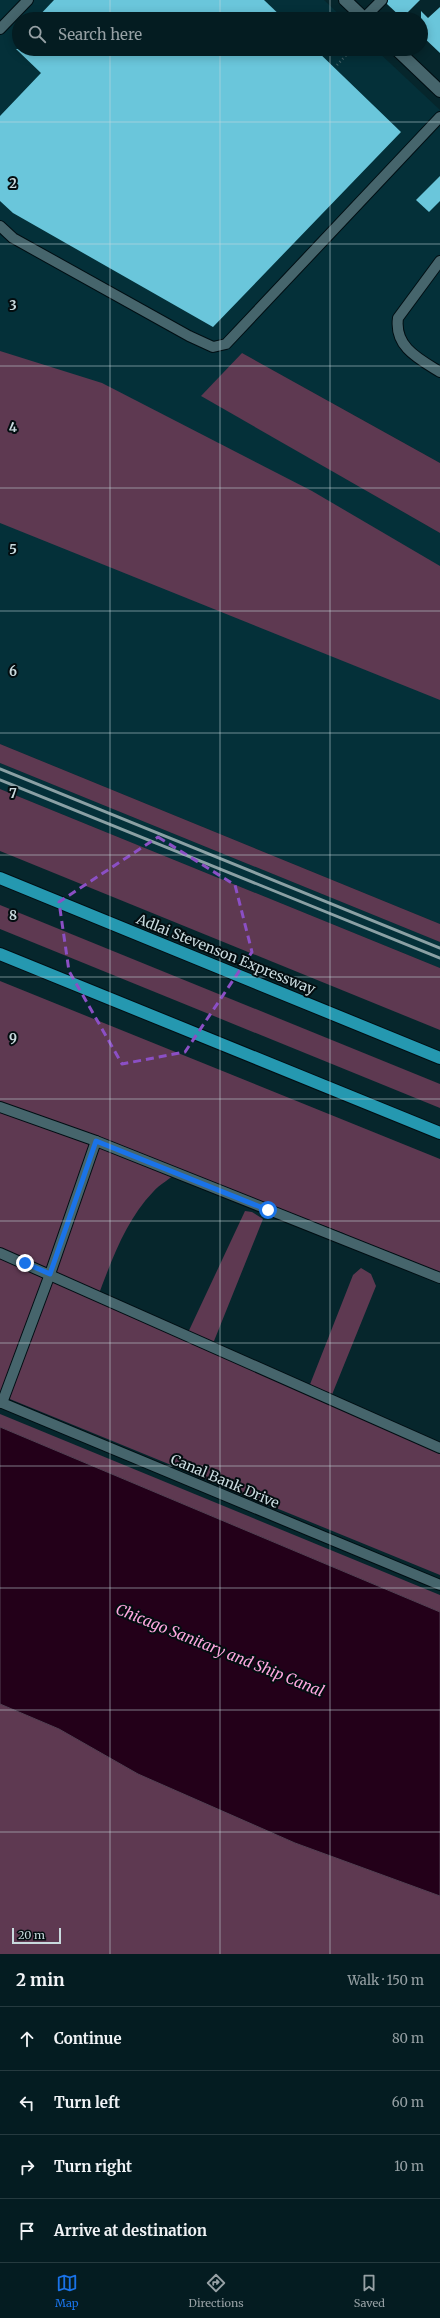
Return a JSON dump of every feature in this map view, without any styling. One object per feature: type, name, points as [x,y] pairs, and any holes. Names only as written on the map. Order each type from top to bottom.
[{"type":"highway","name":"Adlai Stevenson Expressway","points":[[0,878],[440,1058]]},
{"type":"highway","points":[[0,954],[440,1133]]},
{"type":"street","points":[[345,0],[357,12]]},
{"type":"street","points":[[403,56],[440,91]]},
{"type":"lane","points":[[371,12],[382,0]]},
{"type":"lane","points":[[14,12],[23,2]]},
{"type":"lane","points":[[0,29],[12,15]]},
{"type":"lane","points":[[0,226],[13,238],[189,336],[213,347],[226,344],[440,117]]},
{"type":"lane","points":[[440,261],[398,318],[397,326],[404,344],[413,356],[440,372]]},
{"type":"lane","points":[[0,1107],[96,1141],[440,1278]]},
{"type":"lane","points":[[1,1402],[50,1274],[96,1141]]},
{"type":"lane","points":[[0,1253],[50,1274],[183,1336],[440,1448]]},
{"type":"lane","name":"Canal Bank Drive","points":[[1,1402],[440,1585]]},
{"type":"path","points":[[337,64],[345,56]]},
{"type":"highlighted area","points":[[158,837],[235,885],[252,952],[185,1052],[122,1064],[69,971],[59,902]]},
{"type":"shaded area","points":[[0,0],[324,0],[337,12],[12,12],[12,56],[382,56],[440,110],[440,463],[242,353],[202,396],[440,533],[440,924],[0,744]]},
{"type":"shaded area","points":[[0,351],[102,383],[312,491],[440,566],[440,700],[0,523]]},
{"type":"shaded area","points":[[242,353],[440,463],[440,533],[201,396]]},
{"type":"shaded area","points":[[0,744],[440,924],[440,942],[0,763]]},
{"type":"shaded area","points":[[0,763],[440,942],[440,968],[0,789]]},
{"type":"shaded area","points":[[0,789],[440,968],[440,1030],[0,851]]},
{"type":"shaded area","points":[[0,905],[440,1084],[440,1108],[0,929]]},
{"type":"shaded area","points":[[0,981],[440,1159],[440,1273],[390,1252],[372,1256],[343,1233],[180,1171],[156,1189],[143,1203],[134,1216],[120,1242],[97,1299],[185,1339],[245,1211],[252,1212],[263,1219],[210,1351],[307,1392],[353,1275],[361,1268],[371,1274],[376,1286],[329,1402],[440,1450],[440,1575],[0,1395]]},
{"type":"shaded area","points":[[0,1414],[440,1595],[440,1612],[0,1427]]},
{"type":"shaded area","points":[[0,1704],[59,1729],[138,1774],[295,1843],[440,1896],[440,1954],[0,1954]]},
{"type":"water","name":"Chicago Sanitary and Ship Canal","points":[[0,1427],[440,1612],[440,1896],[295,1843],[138,1774],[59,1729],[0,1704]]},
{"type":"building","points":[[54,0],[264,0],[277,12],[43,12]]},
{"type":"building","points":[[388,0],[420,0],[408,12],[396,12],[387,4]]},
{"type":"building","points":[[440,7],[440,53],[428,42],[428,18]]},
{"type":"building","points":[[23,56],[322,56],[401,132],[213,327],[13,213],[0,201],[0,116],[41,73]]},
{"type":"building","points":[[440,176],[440,201],[429,212],[416,200]]},
{"type":"railway","points":[[0,769],[440,948]]},
{"type":"railway","points":[[0,780],[440,958]]},
{"type":"route","points":[[25,1263],[50,1274],[96,1141],[268,1210]]}]
